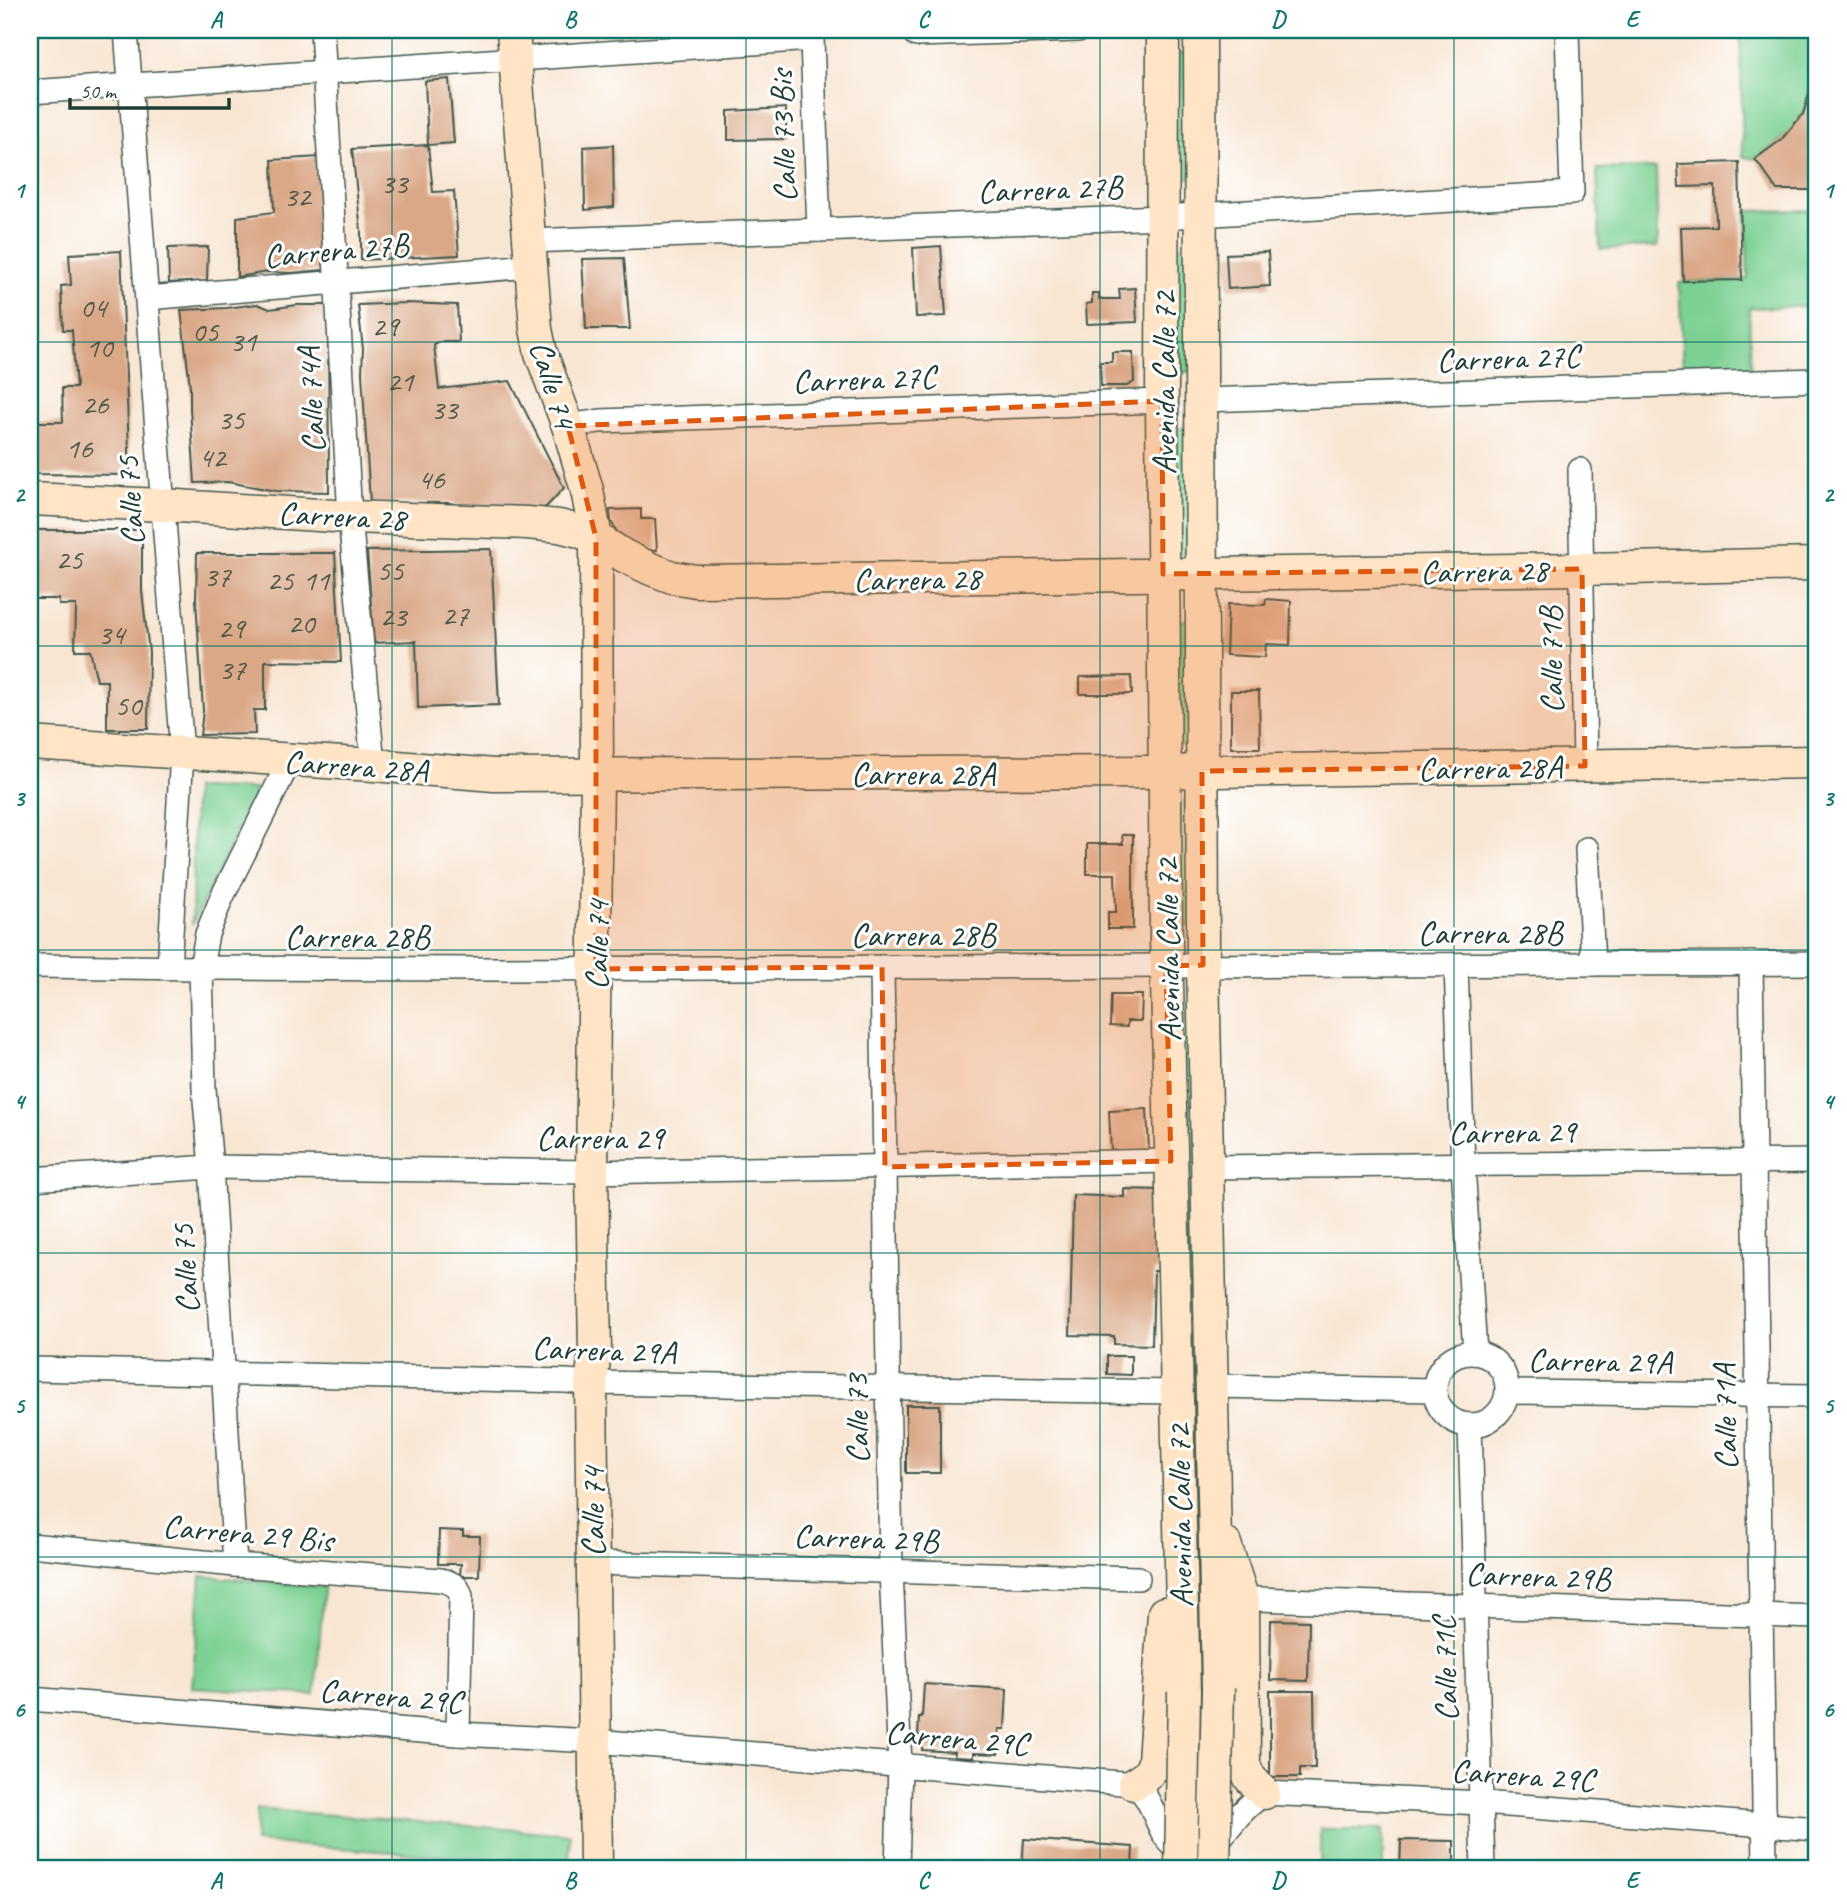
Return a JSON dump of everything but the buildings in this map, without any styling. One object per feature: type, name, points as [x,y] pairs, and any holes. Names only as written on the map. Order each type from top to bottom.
[{"type":"street","name":"Calle 75","points":[[126,30],[182,753],[169,967]]},
{"type":"street","name":"Calle 74A","points":[[322,30],[350,517],[373,765]]},
{"type":"street","points":[[915,32],[1078,30]]},
{"type":"street","name":"Avenida Calle 72","points":[[1163,30],[1162,401],[1166,966],[1184,1692],[1181,1869]]},
{"type":"street","name":"Avenida Calle 72","points":[[1200,30],[1203,965],[1218,1688],[1214,1869]]},
{"type":"street","name":"Carrera 27B","points":[[147,298],[337,282],[531,254],[819,230],[1163,217],[1572,193],[1567,30]]},
{"type":"street","name":"Calle 73 Bis","points":[[515,44],[812,39],[819,230]]},
{"type":"street","points":[[30,92],[325,72],[515,44]]},
{"type":"street","name":"Calle 74","points":[[515,44],[536,329],[541,353],[568,426],[587,490],[596,538],[596,969],[592,1172],[595,1353],[592,1383],[592,1563],[596,1869]]},
{"type":"street","name":"Carrera 27C","points":[[1202,400],[1817,380]]},
{"type":"street","name":"Carrera 27C","points":[[568,426],[600,421],[1162,401]]},
{"type":"street","name":"Calle 71B","points":[[1580,470],[1585,765]]},
{"type":"street","name":"Carrera 28","points":[[30,499],[559,526],[596,538],[651,569],[672,577],[696,581],[1817,564]]},
{"type":"street","name":"Carrera 28A","points":[[30,743],[494,775],[1202,772],[1817,762]]},
{"type":"street","name":"Calle 75","points":[[235,1565],[204,1088],[201,968],[207,934],[222,897],[290,760]]},
{"type":"street","points":[[1587,849],[1593,964]]},
{"type":"street","name":"Calle 71A","points":[[1751,963],[1765,1869]]},
{"type":"street","name":"Carrera 28B","points":[[30,965],[596,969],[1817,963]]},
{"type":"street","points":[[1456,965],[1463,1165],[1475,1353]]},
{"type":"street","name":"Calle 73","points":[[882,967],[891,1571],[900,1765],[897,1869]]},
{"type":"street","name":"Carrera 29","points":[[30,1179],[211,1167],[592,1172],[1171,1161]]},
{"type":"street","name":"Carrera 29","points":[[1207,1167],[1817,1161]]},
{"type":"street","points":[[1475,1353],[1488,1357],[1499,1365],[1506,1378],[1507,1392],[1504,1405],[1496,1416],[1484,1423],[1470,1425],[1457,1422],[1446,1415],[1438,1403],[1435,1390],[1437,1375],[1446,1362],[1460,1354],[1475,1353]]},
{"type":"street","name":"Carrera 29A","points":[[30,1369],[592,1383],[1176,1392]]},
{"type":"street","points":[[1211,1386],[1435,1390]]},
{"type":"street","name":"Carrera 29A","points":[[1507,1392],[1817,1396]]},
{"type":"street","name":"Calle 71C","points":[[1470,1425],[1483,1869]]},
{"type":"street","points":[[1180,1548],[1168,1578],[1153,1768],[1135,1784],[1148,1798],[1169,1842],[1186,1854],[1198,1854],[1210,1848],[1237,1817],[1264,1793],[1250,1778],[1244,1765],[1243,1600],[1214,1516]]},
{"type":"street","name":"Carrera 29 Bis","points":[[30,1545],[452,1583],[459,1588],[461,1596],[458,1734]]},
{"type":"street","name":"Carrera 29B","points":[[592,1563],[1138,1578]]},
{"type":"street","name":"Carrera 29B","points":[[1256,1599],[1817,1617]]},
{"type":"street","name":"Carrera 29C","points":[[30,1699],[1135,1784]]},
{"type":"street","name":"Carrera 29C","points":[[1264,1793],[1482,1803],[1817,1829]]},
{"type":"highlighted area","points":[[1162,401],[1163,574],[1582,569],[1585,766],[1202,771],[1203,965],[1166,966],[1171,1161],[885,1167],[882,967],[596,969],[596,538],[568,426]]},
{"type":"green space","points":[[1740,30],[1817,30],[1817,64],[1812,65],[1804,109],[1781,140],[1755,159],[1743,157]]},
{"type":"green space","points":[[1174,53],[1189,53],[1191,178],[1175,178]]},
{"type":"green space","points":[[1656,168],[1658,247],[1600,249],[1597,169]]},
{"type":"green space","points":[[1817,210],[1815,306],[1749,308],[1751,368],[1683,370],[1679,282],[1748,279],[1746,211]]},
{"type":"green space","points":[[1174,246],[1189,246],[1190,372],[1175,372]]},
{"type":"green space","points":[[1174,428],[1190,428],[1190,553],[1175,553]]},
{"type":"green space","points":[[1175,620],[1190,620],[1191,745],[1176,745]]},
{"type":"green space","points":[[194,788],[257,789],[192,925]]},
{"type":"green space","points":[[1175,801],[1190,801],[1192,926],[1177,926]]},
{"type":"green space","points":[[1193,1003],[1199,1494],[1191,1494],[1179,1004]]},
{"type":"green space","points":[[201,1576],[324,1587],[315,1695],[192,1687]]},
{"type":"green space","points":[[257,1809],[570,1834],[569,1865],[255,1842]]},
{"type":"green space","points":[[1320,1829],[1383,1829],[1383,1869],[1320,1869]]}]
